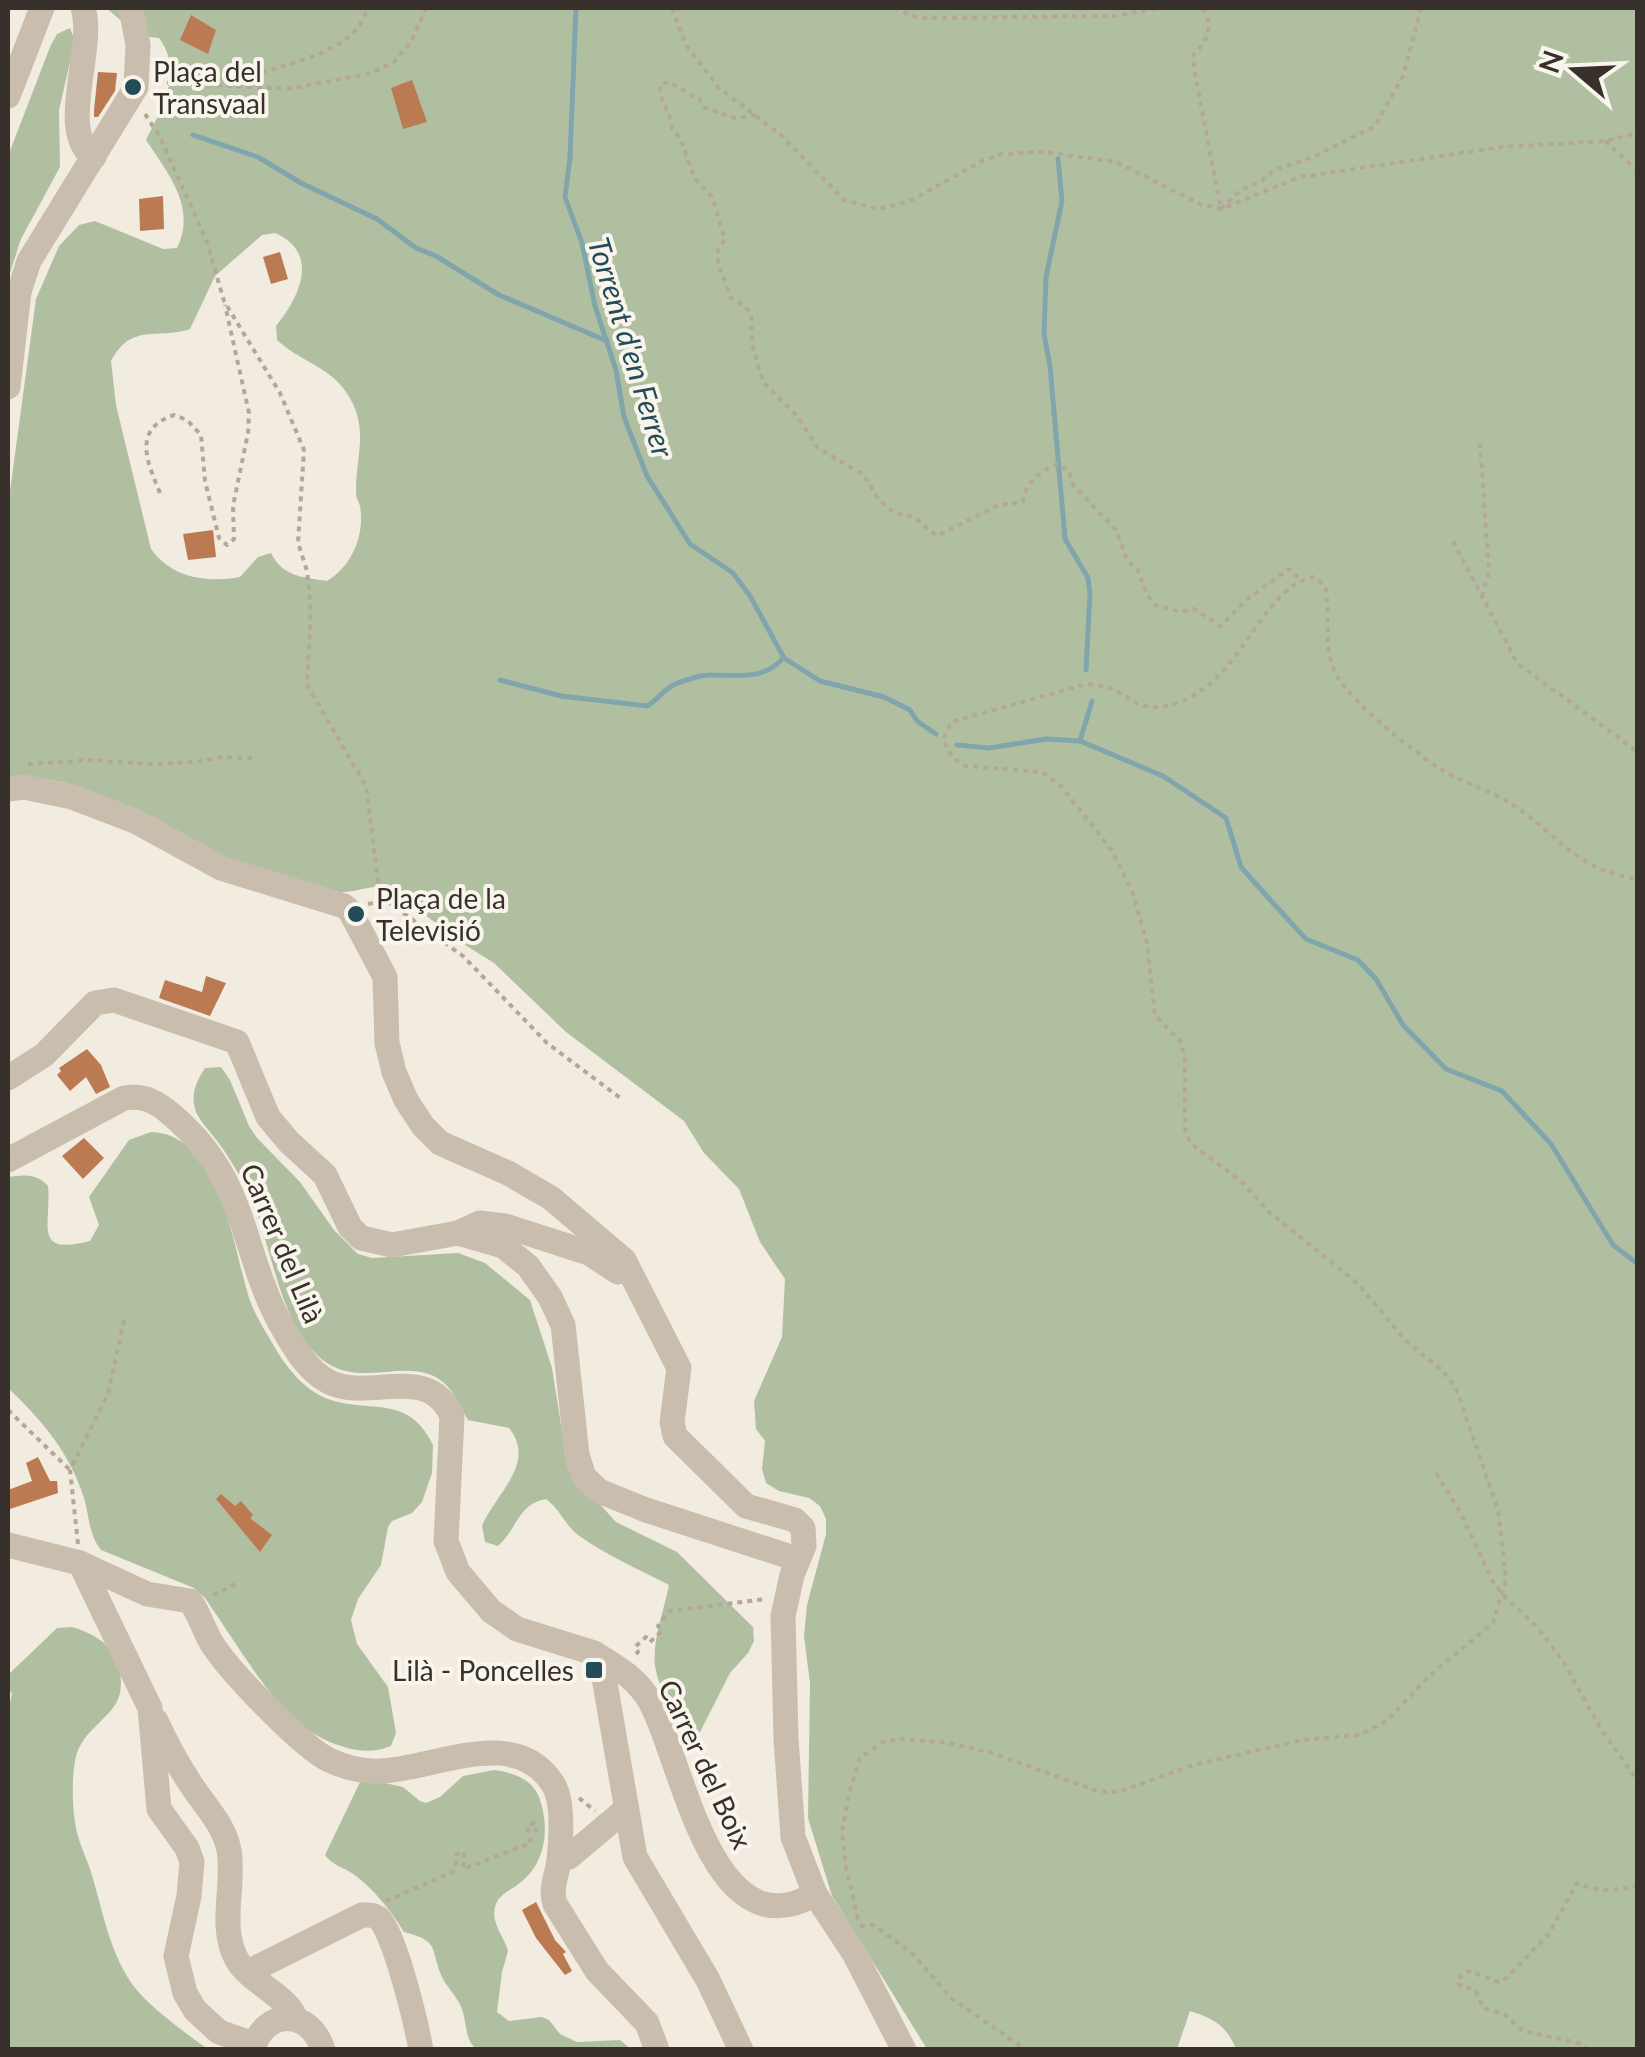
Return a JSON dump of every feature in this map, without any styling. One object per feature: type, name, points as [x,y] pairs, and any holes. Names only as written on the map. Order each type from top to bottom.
[{"type":"street","points":[[8,96],[42,8]]},
{"type":"street","points":[[84,8],[86,58],[76,124],[79,140],[94,157]]},
{"type":"street","points":[[8,387],[23,276],[40,241],[136,87],[138,44],[130,8]]},
{"type":"street","points":[[8,789],[24,787],[86,802],[135,821],[221,868],[344,906],[381,964],[394,1072],[423,1126],[452,1151],[508,1173],[551,1198],[617,1252],[630,1269],[680,1372],[672,1422],[675,1436],[746,1506],[800,1523],[805,1540],[786,1599],[790,1817],[798,1856],[815,1894],[854,1953],[904,2050]]},
{"type":"street","points":[[8,1078],[44,1055],[90,1006],[102,1000],[114,1000],[230,1038],[240,1046],[268,1117],[329,1180],[357,1234],[375,1244],[392,1246],[458,1233],[480,1223],[506,1226],[589,1252],[612,1267],[643,1299]]},
{"type":"street","name":"Carrer del Lilà","points":[[8,1160],[124,1098],[148,1098],[165,1109],[207,1150],[226,1181],[282,1326],[309,1367],[339,1386],[420,1386],[436,1394],[448,1407],[452,1424],[446,1542],[458,1572],[492,1611],[516,1629],[594,1653]]},
{"type":"street","points":[[458,1233],[503,1246],[528,1266],[550,1297],[563,1325],[577,1455],[584,1476],[599,1491],[797,1559]]},
{"type":"street","points":[[8,1545],[80,1563],[127,1588],[181,1597],[194,1604],[210,1641],[225,1661],[298,1738],[324,1758],[354,1769],[386,1771],[454,1758],[507,1754],[537,1767],[558,1794],[549,1852],[552,1894],[560,1914],[598,1971],[647,2023],[657,2050]]},
{"type":"street","points":[[80,1563],[170,1750],[219,1823],[229,1851],[229,1932],[236,1959],[292,2008],[295,2018]]},
{"type":"street","points":[[594,1653],[606,1680],[618,1816],[635,1857],[708,1980],[741,2050]]},
{"type":"street","name":"Carrer del Boix","points":[[594,1653],[628,1675],[652,1705],[694,1814],[731,1886],[749,1900],[774,1907],[805,1901],[815,1894]]},
{"type":"street","points":[[150,1708],[159,1809],[192,1862],[189,1896],[178,1940],[178,1974],[185,1993],[206,2023],[253,2047],[266,2028],[295,2018],[315,2030],[324,2050]]},
{"type":"street","points":[[549,1852],[569,1857],[618,1816]]},
{"type":"street","points":[[248,1972],[362,1915],[372,1915],[382,1922],[406,1986],[421,2050]]},
{"type":"path","points":[[218,83],[323,51],[357,28],[368,8]]},
{"type":"path","points":[[160,493],[146,448],[148,436],[159,420],[174,415],[187,420],[200,435],[205,480],[220,538],[227,545],[234,539],[233,506],[249,413],[207,242],[160,137],[142,108],[136,87],[162,81],[288,89],[372,73],[394,62],[412,40],[426,8]]},
{"type":"path","points":[[672,8],[686,45],[718,88],[781,136],[844,200],[878,209],[908,202],[1002,154],[1045,152],[1116,162],[1200,204],[1220,209],[1300,177],[1501,147],[1605,141],[1638,133]]},
{"type":"path","points":[[894,8],[919,18],[1116,16],[1159,8]]},
{"type":"path","points":[[1203,8],[1209,18],[1205,44],[1193,55],[1194,69],[1220,209]]},
{"type":"path","points":[[1220,209],[1241,190],[1274,170],[1313,157],[1375,126],[1403,76],[1420,8]]},
{"type":"path","points":[[756,115],[735,118],[703,107],[699,98],[679,86],[661,84],[659,93],[695,179],[712,197],[725,239],[718,248],[718,263],[731,298],[751,314],[752,344],[763,382],[797,416],[818,448],[864,475],[878,499],[893,512],[914,517],[937,536],[998,506],[1023,502],[1034,478],[1058,464],[1069,470],[1073,485],[1116,530],[1128,562],[1137,568],[1147,596],[1155,605],[1181,612],[1194,609],[1221,626],[1245,601],[1290,569],[1301,580]]},
{"type":"path","points":[[1605,141],[1638,171]]},
{"type":"path","points":[[224,301],[280,393],[304,450],[298,542],[308,571],[311,625],[307,685],[366,786],[379,888],[386,900],[463,956],[548,1044],[623,1100]]},
{"type":"path","points":[[1480,444],[1489,572],[1483,594]]},
{"type":"path","points":[[1453,541],[1517,663],[1638,752]]},
{"type":"path","points":[[1026,2050],[951,1998],[911,1952],[873,1925],[860,1926],[842,1832],[860,1758],[881,1743],[899,1739],[949,1743],[1097,1790],[1118,1792],[1192,1764],[1302,1740],[1359,1735],[1387,1721],[1428,1677],[1493,1623],[1506,1562],[1498,1510],[1456,1388],[1441,1369],[1407,1342],[1356,1282],[1268,1211],[1241,1181],[1190,1143],[1186,1128],[1185,1057],[1180,1041],[1155,1015],[1147,944],[1132,891],[1112,851],[1075,802],[1042,772],[966,766],[952,758],[944,741],[951,722],[1087,684],[1110,688],[1141,706],[1159,707],[1197,694],[1233,662],[1282,596],[1301,580],[1313,578],[1325,585],[1329,602],[1330,654],[1335,673],[1372,714],[1440,769],[1506,800],[1590,866],[1608,874],[1638,879]]},
{"type":"path","points":[[8,789],[14,770],[24,765],[252,758]]},
{"type":"path","points":[[80,1563],[70,1470],[108,1394],[124,1320]]},
{"type":"path","points":[[8,1410],[70,1470]]},
{"type":"path","points":[[1436,1473],[1502,1594],[1538,1628],[1563,1661],[1602,1731],[1638,1780]]},
{"type":"path","points":[[194,1604],[240,1582]]},
{"type":"path","points":[[627,1661],[638,1652],[634,1648],[646,1637],[650,1642],[662,1630],[658,1626],[670,1611],[786,1599]]},
{"type":"path","points":[[558,1794],[574,1794],[618,1816]]},
{"type":"path","points":[[389,1898],[455,1871],[457,1854],[464,1852],[463,1869],[531,1843],[527,1826],[534,1824],[549,1852]]},
{"type":"path","points":[[1588,2050],[1583,2044],[1523,2031],[1504,2014],[1484,2008],[1475,1990],[1460,1985],[1458,1979],[1468,1970],[1499,1982],[1505,1978],[1549,1934],[1577,1883],[1590,1890],[1638,1886]]},
{"type":"green space","points":[[106,8],[1637,8],[1637,2049],[1236,2049],[1218,2024],[1190,2011],[1177,2049],[927,2049],[832,1896],[808,1818],[810,1683],[804,1636],[826,1519],[820,1506],[809,1498],[779,1491],[766,1483],[762,1469],[765,1441],[756,1429],[754,1401],[782,1337],[785,1279],[760,1242],[739,1189],[704,1153],[684,1121],[566,1032],[494,963],[457,940],[390,887],[344,892],[315,888],[227,858],[88,790],[58,781],[31,779],[8,784],[8,506],[36,299],[59,246],[79,225],[95,221],[163,249],[177,248],[182,233],[184,219],[177,191],[146,140],[168,89],[170,63],[159,38],[140,36]],"holes":[[[275,233],[298,252],[301,276],[298,290],[276,326],[277,340],[340,384],[358,417],[358,539],[350,558],[327,581],[287,571],[271,553],[258,557],[240,577],[191,576],[169,566],[151,549],[116,405],[111,361],[119,349],[137,337],[190,329],[215,276],[262,235]]]},
{"type":"green space","points":[[70,28],[75,41],[59,110],[60,167],[21,239],[8,279],[8,156],[50,47],[57,34]]},
{"type":"green space","points":[[221,1067],[257,1138],[300,1182],[334,1230],[358,1254],[372,1258],[458,1253],[485,1263],[530,1300],[552,1368],[568,1469],[616,1522],[677,1552],[753,1627],[754,1641],[748,1653],[730,1673],[697,1738],[684,1734],[663,1693],[655,1666],[657,1636],[669,1585],[578,1535],[546,1499],[529,1506],[498,1546],[485,1542],[482,1526],[511,1478],[519,1453],[509,1428],[468,1420],[451,1391],[436,1377],[423,1372],[347,1371],[314,1353],[300,1335],[280,1289],[250,1196],[194,1106],[194,1094],[205,1068]]},
{"type":"green space","points":[[151,1132],[174,1137],[207,1170],[228,1220],[252,1306],[296,1377],[328,1399],[400,1412],[423,1429],[433,1445],[432,1473],[422,1502],[388,1527],[381,1565],[358,1599],[351,1620],[357,1644],[388,1687],[396,1733],[391,1746],[377,1750],[346,1748],[316,1735],[291,1716],[271,1693],[194,1588],[101,1550],[78,1482],[63,1452],[8,1388],[8,1177],[34,1177],[48,1186],[47,1224],[52,1240],[71,1245],[90,1241],[99,1225],[89,1197],[129,1140]]},
{"type":"green space","points":[[72,1627],[103,1642],[120,1668],[117,1702],[83,1740],[75,1761],[73,1783],[76,1829],[110,1938],[123,1969],[143,1997],[208,2049],[8,2049],[8,1712],[12,1694],[8,1675],[57,1628]]},
{"type":"green space","points":[[494,1770],[529,1783],[541,1803],[545,1826],[539,1860],[495,1907],[496,1924],[508,1951],[497,2012],[509,2021],[542,2017],[560,2034],[577,2042],[620,2040],[631,2049],[476,2049],[468,2037],[461,2007],[442,1977],[429,1943],[404,1932],[367,1886],[325,1855],[362,1778],[403,1787],[426,1803],[440,1797],[463,1776]]},
{"type":"building","points":[[191,15],[216,30],[208,54],[180,40]]},
{"type":"building","points":[[98,72],[117,73],[115,91],[98,117],[94,117],[94,110]]},
{"type":"building","points":[[412,80],[427,122],[403,129],[391,88]]},
{"type":"building","points":[[163,196],[164,229],[140,231],[139,199]]},
{"type":"building","points":[[280,252],[288,279],[271,284],[263,257]]},
{"type":"building","points":[[213,530],[216,557],[188,560],[183,534]]},
{"type":"building","points":[[206,976],[226,983],[210,1016],[159,998],[165,980],[202,992]]},
{"type":"building","points":[[87,1049],[101,1065],[110,1087],[96,1094],[86,1077],[70,1091],[57,1075],[59,1068]]},
{"type":"building","points":[[84,1138],[104,1158],[83,1179],[62,1156]]},
{"type":"building","points":[[38,1457],[50,1481],[57,1481],[58,1493],[10,1509],[8,1490],[32,1481],[26,1463]]},
{"type":"building","points":[[221,1494],[235,1506],[241,1501],[253,1515],[250,1518],[272,1535],[260,1552],[216,1499]]},
{"type":"building","points":[[536,1902],[555,1940],[566,1952],[563,1954],[572,1971],[565,1975],[536,1938],[522,1910]]},
{"type":"waterway","name":"Torrent d'en Ferrer","points":[[576,8],[565,197],[582,243],[595,306],[616,370],[624,417],[647,476],[690,544],[733,573],[784,658],[820,681],[884,697],[910,710],[917,721],[936,734]]},
{"type":"waterway","points":[[193,135],[258,157],[301,183],[377,219],[416,248],[499,295],[607,341]]},
{"type":"waterway","points":[[1058,159],[1062,201],[1046,277],[1044,334],[1065,539],[1088,578],[1090,593],[1086,670]]},
{"type":"waterway","points":[[500,680],[561,696],[647,706],[678,683],[705,675],[758,673],[783,658]]},
{"type":"waterway","points":[[1080,741],[1092,701]]},
{"type":"waterway","name":"Torrent d'en Ferrer","points":[[957,745],[989,748],[1047,739],[1080,741],[1163,776],[1226,818],[1241,867],[1306,939],[1358,960],[1376,979],[1403,1025],[1446,1069],[1502,1091],[1551,1144],[1613,1245],[1638,1264]]},
{"type":"place","name":"Plaça del Transvaal","points":[[133,87]]},
{"type":"place","name":"Plaça de la Televisió","points":[[356,914]]},
{"type":"place","name":"Lilà - Poncelles","points":[[594,1670]]}]
